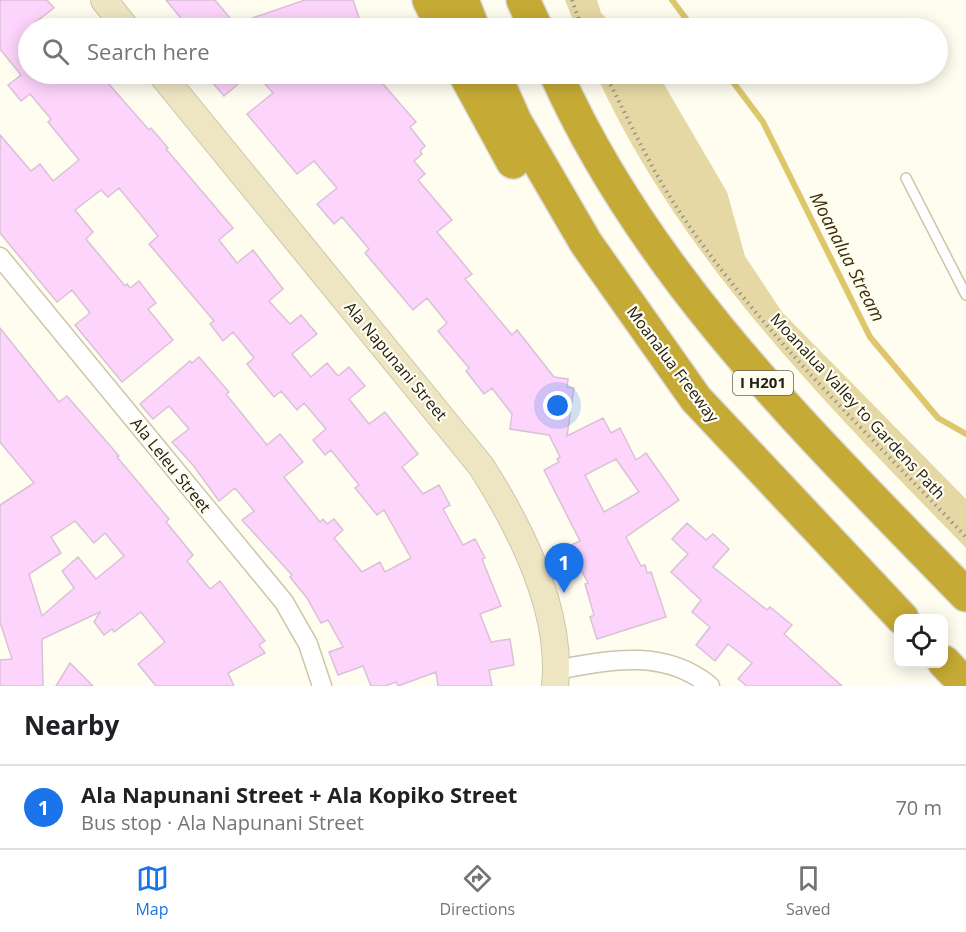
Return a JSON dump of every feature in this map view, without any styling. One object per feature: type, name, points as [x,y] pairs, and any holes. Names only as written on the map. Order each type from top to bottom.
[{"type":"highway","points":[[429,0],[438,18]]},
{"type":"highway","points":[[462,0],[469,18]]},
{"type":"highway","points":[[523,0],[531,18]]},
{"type":"highway","points":[[547,0],[553,18]]},
{"type":"highway","points":[[471,84],[547,222],[696,399]]},
{"type":"highway","name":"Moanalua Freeway","points":[[498,84],[515,121],[586,243],[696,399],[801,515],[898,614]]},
{"type":"highway","name":"I H201","points":[[561,84],[593,145],[665,258],[749,367],[966,595]]},
{"type":"highway","points":[[573,84],[593,145]]},
{"type":"highway","points":[[948,666],[966,686]]},
{"type":"street","points":[[104,0],[118,18]]},
{"type":"street","name":"Ala Napunani Street","points":[[168,84],[481,466],[514,521],[528,552],[547,611],[556,678]]},
{"type":"street","name":"Ala Leleu Street","points":[[0,257],[284,602],[308,644],[322,686]]},
{"type":"street","points":[[556,678],[614,659],[642,658],[679,667],[710,686]]},
{"type":"lane","points":[[906,178],[966,295]]},
{"type":"path","points":[[572,0],[578,18]]},
{"type":"path","name":"Moanalua Valley to Gardens Path","points":[[610,84],[662,184],[732,285],[800,366],[966,537]]},
{"type":"shaded area","points":[[565,0],[597,0],[601,13],[606,18],[572,18]]},
{"type":"shaded area","points":[[601,84],[664,84],[727,192],[745,256],[782,312],[966,499],[966,548],[861,439],[760,326],[713,267],[670,206],[630,142]]},
{"type":"building","points":[[0,0],[47,0],[54,8],[41,18],[18,18],[18,71],[0,49]]},
{"type":"building","points":[[166,0],[215,0],[230,18],[181,18]]},
{"type":"building","points":[[305,0],[353,0],[359,18],[252,18]]},
{"type":"building","points":[[18,77],[18,84],[109,84],[149,130],[151,128],[233,228],[219,240],[237,263],[253,250],[283,289],[269,301],[290,324],[301,315],[317,334],[292,354],[311,377],[327,363],[338,376],[349,367],[365,386],[349,399],[369,424],[385,412],[418,454],[402,467],[423,494],[439,485],[450,505],[443,509],[463,545],[475,539],[485,558],[482,559],[501,606],[480,614],[491,642],[510,639],[514,665],[489,670],[492,686],[438,686],[436,672],[398,686],[396,682],[385,686],[371,686],[363,666],[338,675],[329,652],[343,647],[328,620],[321,623],[307,598],[290,577],[292,575],[242,520],[254,511],[235,488],[219,501],[193,465],[172,442],[189,429],[169,406],[153,419],[140,404],[190,361],[192,363],[199,357],[229,392],[226,394],[267,445],[280,434],[303,462],[284,477],[320,522],[323,519],[327,524],[334,519],[343,530],[334,538],[362,572],[380,562],[385,572],[411,558],[384,510],[377,515],[355,488],[359,485],[331,450],[325,455],[313,440],[326,429],[304,403],[297,410],[281,391],[274,397],[247,364],[254,358],[233,332],[223,341],[210,324],[214,321],[149,244],[158,236],[119,188],[108,197],[101,190],[75,210],[93,232],[86,239],[125,286],[127,284],[130,288],[139,281],[156,303],[148,309],[173,340],[122,382],[75,325],[90,313],[72,290],[57,302],[0,233],[0,135],[31,171],[40,164],[53,181],[79,160],[48,122],[51,119],[30,94],[21,101],[8,85]]},
{"type":"building","points":[[214,84],[238,84],[224,96]]},
{"type":"building","points":[[265,84],[383,84],[416,122],[410,127],[425,146],[420,151],[422,154],[414,161],[425,174],[418,180],[452,220],[437,232],[472,274],[465,279],[512,335],[517,330],[554,377],[568,379],[567,387],[574,388],[567,436],[603,418],[611,433],[620,428],[636,460],[646,453],[679,500],[626,537],[641,566],[645,565],[647,573],[651,572],[666,617],[597,639],[590,617],[594,615],[585,584],[588,583],[569,546],[580,541],[544,470],[559,462],[557,459],[560,457],[549,435],[510,429],[512,414],[492,388],[484,394],[466,371],[469,368],[438,331],[447,323],[427,298],[413,310],[365,253],[369,249],[342,217],[334,224],[317,204],[337,188],[314,161],[297,174],[247,114],[273,93]],"holes":[[[616,459],[639,492],[604,512],[585,475]]]},
{"type":"building","points":[[0,328],[59,402],[67,396],[119,456],[117,457],[169,519],[166,522],[193,555],[187,561],[210,589],[220,581],[265,641],[259,645],[265,653],[228,673],[234,686],[156,686],[138,664],[165,642],[141,612],[114,632],[112,629],[104,635],[94,622],[100,612],[42,639],[43,686],[0,686],[0,660],[12,659],[0,622],[0,505],[34,483],[0,442]],"holes":[[[75,521],[94,543],[105,533],[124,556],[96,579],[78,557],[62,571],[74,588],[42,616],[29,574],[61,553],[51,537]]]},
{"type":"building","points":[[687,523],[706,540],[713,534],[729,549],[713,567],[767,610],[770,607],[792,625],[784,634],[842,686],[747,686],[738,679],[752,663],[728,644],[715,661],[696,645],[710,627],[692,612],[701,600],[671,572],[688,554],[672,539]]},
{"type":"building","points":[[70,663],[93,686],[56,686]]},
{"type":"waterway","name":"Moanalua Stream","points":[[672,0],[686,18]]},
{"type":"waterway","name":"Moanalua Stream","points":[[734,84],[763,122],[870,337],[938,418],[966,434]]},
{"type":"place","name":"Ala Napunani Street + Ala Kopiko Street","points":[[564,593]]}]
